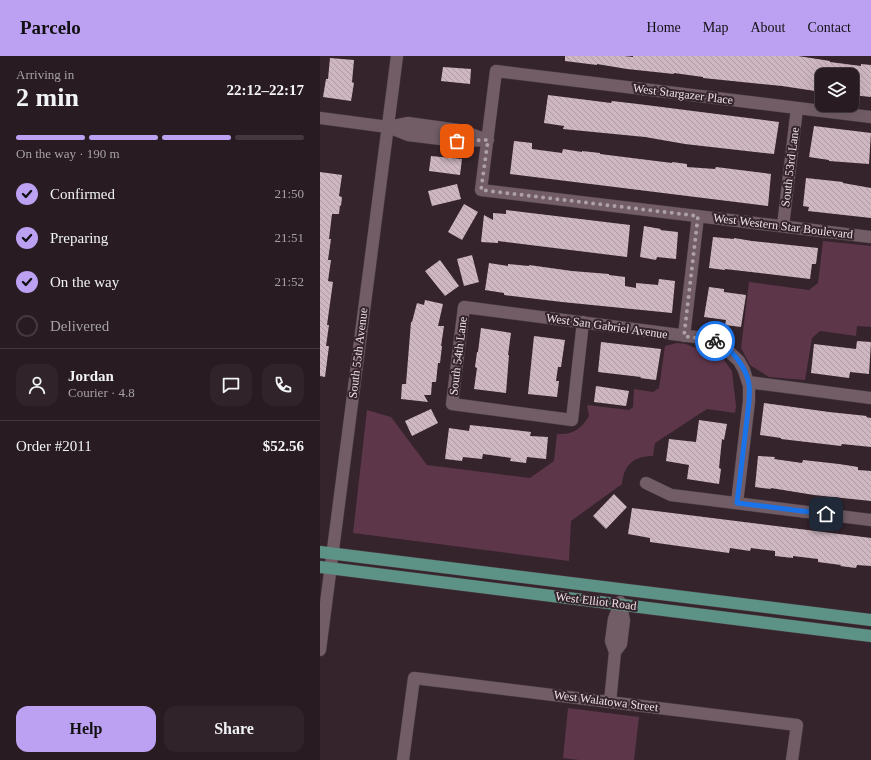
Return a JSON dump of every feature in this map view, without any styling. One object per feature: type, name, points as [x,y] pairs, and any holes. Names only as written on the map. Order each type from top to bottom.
[{"type":"main road","name":"West Elliot Road","points":[[326,553],[871,620]]},
{"type":"main road","name":"West Elliot Road","points":[[325,568],[871,636]]},
{"type":"street","name":"South 55th Avenue","points":[[320,650],[326,553],[397,56]]},
{"type":"street","name":"West Stargazer Place","points":[[488,140],[496,71],[871,116]]},
{"type":"street","name":"South 53rd Lane","points":[[783,226],[797,108]]},
{"type":"street","points":[[320,118],[388,127],[408,123],[458,130],[488,140]]},
{"type":"street","name":"West Western Star Boulevard","points":[[488,140],[481,190],[871,237]]},
{"type":"street","points":[[684,336],[698,216]]},
{"type":"street","name":"West San Gabriel Avenue","points":[[464,307],[711,339],[723,346],[739,361],[748,382]]},
{"type":"street","name":"South 54th Lane","points":[[464,307],[452,404],[572,420],[583,322]]},
{"type":"street","points":[[737,503],[749,402],[748,382],[871,398]]},
{"type":"street","points":[[646,483],[671,495],[871,520]]},
{"type":"street","points":[[610,702],[615,652],[611,641],[614,619],[620,604],[622,589]]},
{"type":"street","name":"West Walatowa Street","points":[[404,760],[414,678],[797,725],[792,760]]},
{"type":"shaded area","points":[[823,241],[871,246],[871,327],[857,326],[856,336],[820,331],[812,338],[805,380],[769,377],[750,365],[741,348],[749,282],[809,290],[818,283]]},
{"type":"shaded area","points":[[677,343],[718,352],[732,371],[736,406],[735,413],[707,409],[655,443],[653,456],[646,456],[631,463],[627,467],[622,484],[571,521],[569,561],[353,533],[367,410],[391,417],[427,465],[530,478],[554,461],[557,434],[572,432],[580,428],[586,421],[589,416],[587,405],[629,410],[633,407],[634,389],[653,392],[659,388],[665,346]]},
{"type":"shaded area","points":[[568,708],[639,717],[634,760],[579,760],[563,758]]},
{"type":"building","points":[[565,56],[798,56],[861,66],[861,64],[871,65],[871,97],[859,96],[859,68],[815,68],[815,91],[565,61]]},
{"type":"building","points":[[330,58],[354,60],[352,82],[354,83],[351,101],[323,97],[326,79],[328,79]]},
{"type":"building","points":[[443,67],[471,69],[470,84],[441,81]]},
{"type":"building","points":[[548,95],[611,103],[612,101],[638,104],[779,122],[774,154],[685,144],[645,137],[563,129],[564,126],[544,123]]},
{"type":"building","points":[[814,126],[871,133],[869,164],[829,161],[809,157]]},
{"type":"building","points":[[514,141],[532,143],[532,149],[562,153],[563,149],[687,164],[687,167],[715,169],[716,167],[771,174],[768,206],[510,174]]},
{"type":"building","points":[[431,156],[462,159],[460,175],[429,171]]},
{"type":"building","points":[[320,172],[342,175],[339,196],[342,197],[341,206],[340,205],[339,214],[332,214],[329,239],[331,239],[328,260],[331,260],[328,281],[333,282],[327,325],[329,325],[326,346],[329,346],[325,377],[320,376]]},
{"type":"building","points":[[806,178],[843,182],[871,188],[871,218],[808,211],[809,207],[803,206]]},
{"type":"building","points":[[457,184],[461,199],[432,206],[428,191]]},
{"type":"building","points":[[464,204],[478,212],[462,240],[448,232]]},
{"type":"building","points":[[506,210],[630,225],[627,257],[498,241],[498,243],[481,242],[484,215],[493,220],[493,213],[506,214]]},
{"type":"building","points":[[644,226],[678,232],[676,259],[657,257],[656,260],[640,257]]},
{"type":"building","points":[[713,237],[818,248],[816,264],[812,264],[810,279],[709,268]]},
{"type":"building","points":[[472,255],[479,282],[464,286],[457,259]]},
{"type":"building","points":[[440,260],[459,286],[445,296],[425,271]]},
{"type":"building","points":[[489,263],[508,266],[508,264],[529,265],[609,274],[625,277],[625,286],[636,288],[636,283],[658,285],[659,279],[675,281],[672,313],[504,295],[504,293],[485,290]]},
{"type":"building","points":[[709,287],[724,289],[724,292],[746,295],[741,327],[725,325],[726,320],[704,317]]},
{"type":"building","points":[[425,300],[443,304],[438,326],[444,326],[440,363],[438,363],[436,382],[432,382],[431,395],[424,395],[428,402],[401,399],[402,384],[406,384],[411,322],[417,303],[424,305]]},
{"type":"building","points":[[481,328],[511,333],[506,393],[474,389],[477,368],[475,367]]},
{"type":"building","points":[[534,336],[565,340],[561,367],[558,367],[556,381],[559,381],[557,397],[528,394]]},
{"type":"building","points":[[857,341],[871,342],[869,374],[850,372],[849,378],[811,373],[814,344],[856,349]]},
{"type":"building","points":[[601,342],[661,349],[656,380],[598,372]]},
{"type":"building","points":[[596,386],[629,391],[626,406],[594,402]]},
{"type":"building","points":[[764,403],[867,416],[866,417],[871,418],[871,447],[842,444],[841,446],[760,435]]},
{"type":"building","points":[[431,409],[438,423],[412,436],[405,421]]},
{"type":"building","points":[[699,420],[727,424],[724,440],[722,439],[719,484],[687,479],[689,465],[666,461],[669,439],[696,442]]},
{"type":"building","points":[[470,425],[531,432],[530,436],[548,437],[546,459],[527,457],[526,463],[510,461],[511,458],[483,454],[482,459],[463,457],[462,461],[445,459],[449,428],[469,431]]},
{"type":"building","points":[[758,456],[775,457],[774,459],[802,463],[803,460],[839,464],[858,467],[858,470],[871,471],[871,501],[755,487]]},
{"type":"building","points":[[614,494],[627,507],[606,529],[593,516]]},
{"type":"building","points":[[632,508],[871,538],[871,566],[857,565],[856,568],[840,566],[841,565],[818,562],[818,559],[793,556],[793,558],[775,556],[775,551],[751,548],[750,551],[730,548],[729,553],[650,542],[650,538],[628,534]]},
{"type":"way so far","points":[[457,141],[488,140],[481,190],[698,216],[684,336],[711,339],[715,341]]},
{"type":"route","points":[[715,341],[733,354],[739,361],[748,378],[749,402],[737,503],[826,514]]}]
